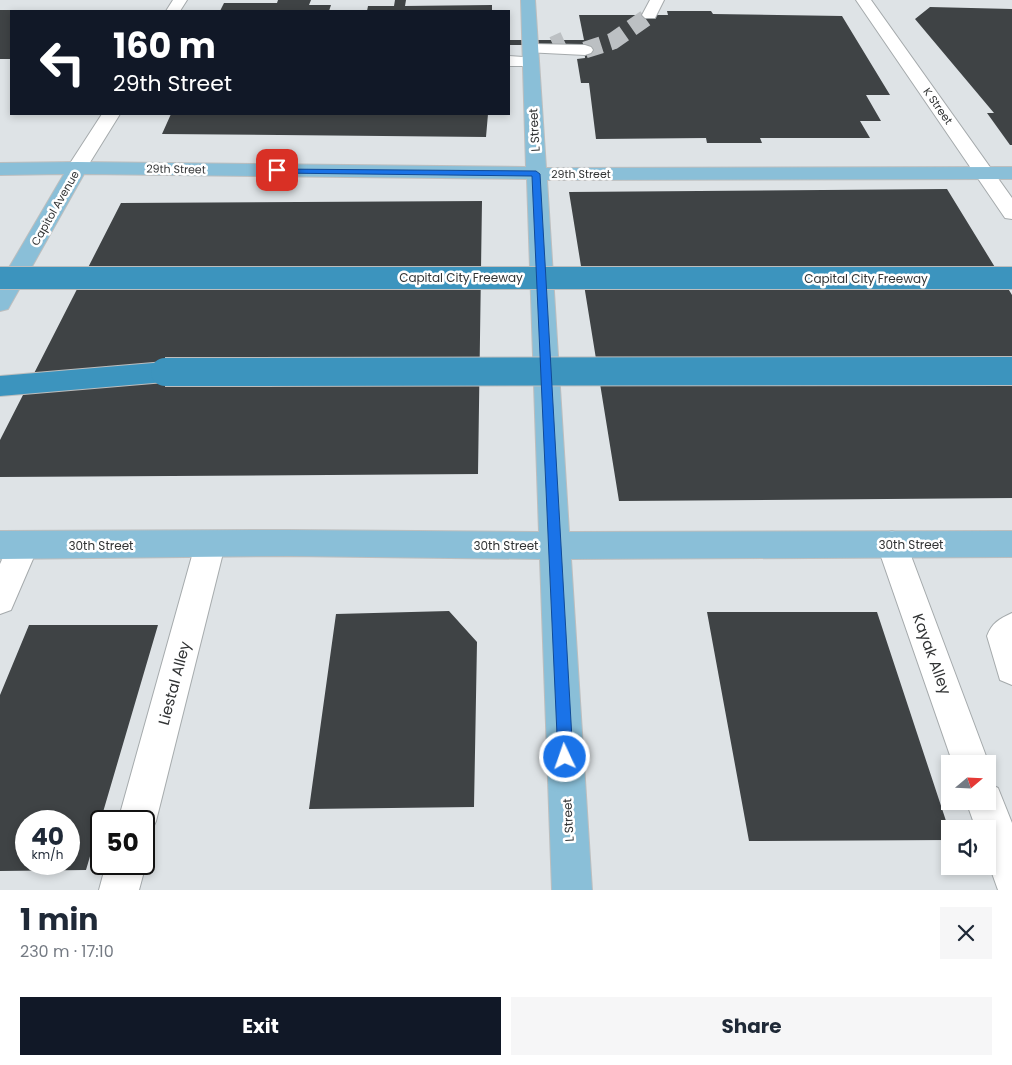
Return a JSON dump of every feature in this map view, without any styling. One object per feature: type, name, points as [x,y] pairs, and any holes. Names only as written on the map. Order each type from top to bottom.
[{"type":"highway","points":[[0,264],[179,277]]},
{"type":"highway","name":"Capital City Freeway","points":[[0,278],[1012,278]]},
{"type":"highway","points":[[0,372],[1012,371]]},
{"type":"highway","points":[[0,386],[164,372]]},
{"type":"main road","name":"L Street","points":[[528,0],[545,49],[536,174],[572,890]]},
{"type":"main road","name":"29th Street","points":[[0,169],[78,168],[536,174],[1012,173]]},
{"type":"main road","name":"Capitol Avenue","points":[[0,303],[78,168]]},
{"type":"main road","name":"30th Street","points":[[12,545],[288,543],[1012,544]]},
{"type":"street","points":[[650,15],[657,0]]},
{"type":"street","name":"K Street","points":[[863,0],[1012,214]]},
{"type":"street","points":[[510,61],[545,49],[561,50],[584,42]]},
{"type":"street","name":"Capitol Avenue","points":[[78,168],[110,115]]},
{"type":"street","points":[[0,599],[12,545]]},
{"type":"street","name":"Liestal Alley","points":[[141,810],[210,545]]},
{"type":"street","name":"Kayak Alley","points":[[892,545],[968,755]]},
{"type":"street","points":[[1012,629],[1003,636],[1012,668]]},
{"type":"street","points":[[988,810],[1012,876]]},
{"type":"street","points":[[119,890],[123,875]]},
{"type":"building","points":[[278,0],[311,0],[309,5],[331,5],[329,10],[220,10],[224,3],[277,3]]},
{"type":"building","points":[[395,0],[406,0],[405,6],[492,5],[492,10],[367,10],[368,6],[394,6]]},
{"type":"building","points":[[930,7],[1012,9],[1012,145],[1010,145],[987,113],[994,113],[915,19]]},
{"type":"building","points":[[0,10],[10,10],[10,59],[0,59]]},
{"type":"building","points":[[667,11],[711,11],[713,14],[842,16],[890,95],[866,95],[881,121],[860,121],[870,138],[760,138],[762,143],[707,143],[706,138],[596,139],[589,83],[581,83],[577,59],[585,58],[584,45],[510,45],[510,40],[584,40],[579,15],[668,15]]},
{"type":"building","points":[[171,115],[488,115],[486,137],[162,134]]},
{"type":"building","points":[[947,189],[1012,295],[1012,498],[619,501],[569,192]]},
{"type":"building","points":[[482,201],[478,474],[0,477],[0,440],[121,203]]},
{"type":"building","points":[[449,611],[477,642],[474,807],[309,809],[336,614]]},
{"type":"building","points":[[707,612],[877,612],[946,820],[941,820],[941,840],[749,841]]},
{"type":"building","points":[[29,625],[158,625],[104,810],[90,810],[90,856],[86,870],[80,870],[80,810],[15,810],[15,871],[0,871],[0,695]]},
{"type":"tunnel","points":[[585,50],[613,41],[650,15]]},
{"type":"tunnel","points":[[553,45],[564,40]]},
{"type":"route","points":[[277,170],[536,174],[565,757]]}]
